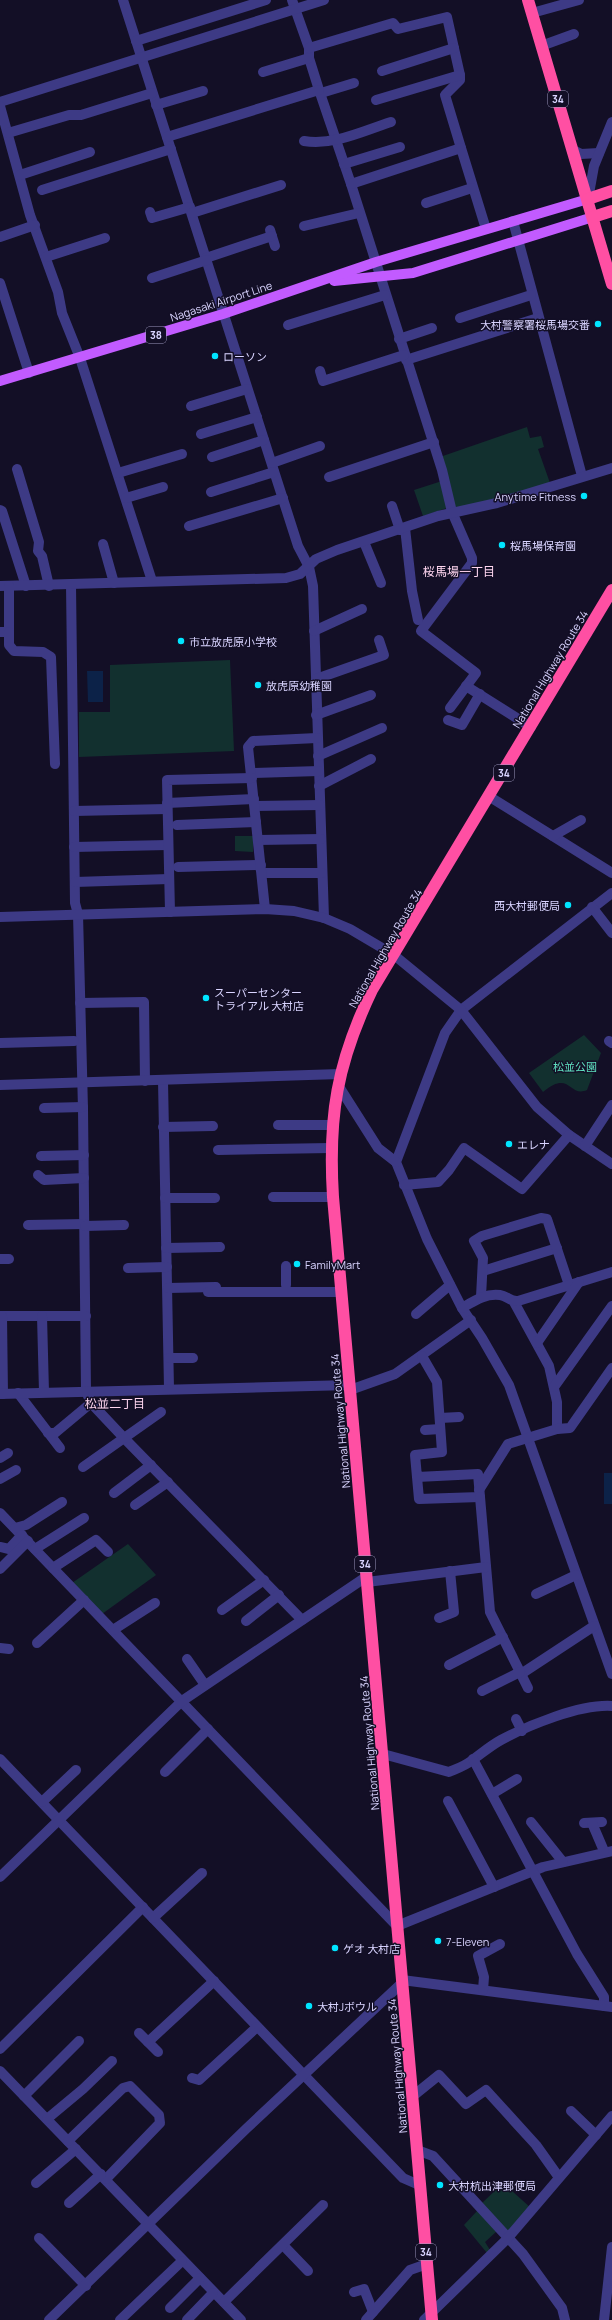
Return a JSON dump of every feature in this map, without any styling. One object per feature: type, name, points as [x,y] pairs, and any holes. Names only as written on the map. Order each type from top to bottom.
[{"type":"highway","name":"34","points":[[528,0],[612,284]]},
{"type":"highway","points":[[588,199],[612,191]]},
{"type":"highway","points":[[593,217],[612,211]]},
{"type":"highway","name":"National Highway Route 34","points":[[429,2317],[427,2264],[419,2185],[414,2096],[402,1982],[333,1197],[331,1148],[332,1125],[339,1080],[358,1019],[372,990],[490,797],[612,590]]},
{"type":"main road","name":"Nagasaki Airport Line","points":[[0,381],[223,314],[376,262],[588,199]]},
{"type":"main road","name":"Nagasaki Airport Line","points":[[310,284],[413,273],[593,217]]},
{"type":"street","points":[[124,0],[152,93],[191,210],[256,417],[298,546],[309,567],[314,586],[316,715],[320,786],[324,918]]},
{"type":"street","points":[[136,41],[266,0]]},
{"type":"street","points":[[0,102],[142,58],[293,5],[324,0]]},
{"type":"street","points":[[532,13],[579,0]]},
{"type":"street","points":[[293,5],[335,140],[381,276],[385,295],[399,339],[434,442],[452,512],[458,522],[472,558],[472,563],[421,631],[476,673],[450,708]]},
{"type":"street","points":[[263,72],[309,53],[393,23],[398,29],[447,17],[460,80],[445,94],[472,188],[486,230]]},
{"type":"street","points":[[542,46],[574,34]]},
{"type":"street","points":[[382,71],[454,48]]},
{"type":"street","points":[[376,100],[460,75]]},
{"type":"street","points":[[167,137],[354,83]]},
{"type":"street","points":[[156,105],[203,91]]},
{"type":"street","points":[[8,133],[69,115],[81,115],[152,93]]},
{"type":"street","points":[[0,106],[20,175],[19,180],[46,257],[62,313],[80,358],[152,582]]},
{"type":"street","points":[[304,141],[323,142],[335,140],[391,122]]},
{"type":"street","points":[[588,199],[594,166],[612,122]]},
{"type":"street","points":[[344,164],[385,147],[400,147]]},
{"type":"street","points":[[351,184],[461,148]]},
{"type":"street","points":[[42,190],[102,175],[143,158],[171,149]]},
{"type":"street","points":[[573,150],[581,154],[599,153]]},
{"type":"street","points":[[20,175],[56,159],[90,152]]},
{"type":"street","points":[[150,212],[152,218],[191,210],[266,186],[281,185]]},
{"type":"street","points":[[426,203],[472,188]]},
{"type":"street","points":[[304,226],[330,218],[359,213]]},
{"type":"street","points":[[513,221],[531,295],[582,476]]},
{"type":"street","points":[[0,237],[35,225]]},
{"type":"street","points":[[152,278],[206,259],[250,239],[271,233],[275,246]]},
{"type":"street","points":[[46,257],[105,238]]},
{"type":"street","points":[[0,283],[29,373]]},
{"type":"street","points":[[288,325],[309,323],[344,312],[385,295]]},
{"type":"street","points":[[460,318],[488,305],[531,295]]},
{"type":"street","points":[[320,370],[323,381],[538,318]]},
{"type":"street","points":[[399,339],[432,328]]},
{"type":"street","points":[[191,406],[247,389]]},
{"type":"street","points":[[200,434],[256,417]]},
{"type":"street","points":[[212,457],[264,440]]},
{"type":"street","points":[[329,478],[355,473],[397,458],[434,442]]},
{"type":"street","points":[[211,492],[273,468],[320,446]]},
{"type":"street","points":[[118,473],[182,454]]},
{"type":"street","points":[[55,764],[51,657],[43,652],[14,651],[9,645],[4,632],[4,586],[49,586],[286,578],[300,574],[316,559],[452,512],[497,503],[612,468]]},
{"type":"street","points":[[17,469],[39,542],[38,551],[42,556],[49,586]]},
{"type":"street","points":[[126,498],[163,487]]},
{"type":"street","points":[[189,526],[283,498]]},
{"type":"street","points":[[392,506],[402,529],[418,620]]},
{"type":"street","points":[[0,510],[2,511],[26,586]]},
{"type":"street","points":[[364,542],[381,583]]},
{"type":"street","points":[[103,544],[114,583]]},
{"type":"street","points":[[71,585],[74,882],[75,903],[78,914],[81,1082],[83,1107],[86,1391],[91,1403],[124,1438],[302,1620]]},
{"type":"street","points":[[314,631],[362,609]]},
{"type":"street","points":[[316,680],[384,655],[379,640]]},
{"type":"street","points":[[466,686],[531,727]]},
{"type":"street","points":[[448,720],[462,725],[480,694]]},
{"type":"street","points":[[316,715],[371,695]]},
{"type":"street","points":[[318,756],[382,728]]},
{"type":"street","points":[[265,910],[248,747],[253,741],[317,738]]},
{"type":"street","points":[[320,786],[371,759]]},
{"type":"street","points":[[170,912],[167,780],[319,771]]},
{"type":"street","points":[[490,797],[612,873]]},
{"type":"street","points":[[74,811],[254,803],[320,805]]},
{"type":"street","points":[[553,836],[581,820]]},
{"type":"street","points":[[177,825],[256,822]]},
{"type":"street","points":[[258,840],[321,840]]},
{"type":"street","points":[[74,847],[168,845]]},
{"type":"street","points":[[178,867],[261,869],[322,873]]},
{"type":"street","points":[[74,882],[169,879]]},
{"type":"street","points":[[396,1162],[445,1033],[460,1010],[612,892]]},
{"type":"street","points":[[592,907],[612,933]]},
{"type":"street","points":[[0,917],[265,910],[294,911],[324,918],[350,929],[394,955],[460,1010],[537,1107],[569,1135],[612,1164]]},
{"type":"street","points":[[80,1003],[144,1002],[145,1081]]},
{"type":"street","points":[[0,1043],[74,1041]]},
{"type":"street","points":[[0,1085],[145,1081],[339,1080],[378,1148],[396,1162],[427,1239],[450,1285],[462,1308],[471,1320],[509,1385],[612,1674]]},
{"type":"street","points":[[163,1081],[170,1388]]},
{"type":"street","points":[[585,1146],[612,1105]]},
{"type":"street","points":[[44,1108],[83,1107]]},
{"type":"street","points":[[278,1125],[332,1125]]},
{"type":"street","points":[[163,1127],[213,1126]]},
{"type":"street","points":[[404,1185],[438,1182],[449,1170],[464,1148],[522,1189],[569,1135]]},
{"type":"street","points":[[218,1150],[331,1148]]},
{"type":"street","points":[[41,1156],[84,1155]]},
{"type":"street","points":[[38,1175],[44,1180],[84,1178]]},
{"type":"street","points":[[273,1197],[333,1197]]},
{"type":"street","points":[[165,1198],[215,1198]]},
{"type":"street","points":[[481,1297],[483,1258],[474,1241],[482,1236],[542,1218],[547,1219],[569,1285]]},
{"type":"street","points":[[28,1225],[124,1225]]},
{"type":"street","points":[[166,1248],[220,1247]]},
{"type":"street","points":[[483,1271],[557,1248]]},
{"type":"street","points":[[286,1266],[283,1285],[341,1288]]},
{"type":"street","points":[[128,1268],[167,1268]]},
{"type":"street","points":[[514,1302],[612,1272]]},
{"type":"street","points":[[537,1343],[579,1282]]},
{"type":"street","points":[[416,1314],[450,1285]]},
{"type":"street","points":[[168,1288],[230,1287]]},
{"type":"street","points":[[208,1292],[341,1288]]},
{"type":"street","points":[[462,1308],[481,1297],[501,1295],[514,1302],[549,1366],[557,1402],[557,1429]]},
{"type":"street","points":[[554,1387],[612,1306]]},
{"type":"street","points":[[86,1316],[1,1316],[1,1394],[170,1388],[350,1388],[395,1374],[471,1320]]},
{"type":"street","points":[[42,1316],[44,1392]]},
{"type":"street","points":[[422,1356],[437,1382],[442,1452],[416,1455],[419,1499],[479,1493]]},
{"type":"street","points":[[169,1358],[193,1358]]},
{"type":"street","points":[[479,1493],[508,1444],[557,1429],[570,1428],[612,1368]]},
{"type":"street","points":[[18,1393],[60,1448]]},
{"type":"street","points":[[48,1433],[55,1433],[91,1403]]},
{"type":"street","points":[[83,1467],[161,1412]]},
{"type":"street","points":[[440,1418],[459,1417]]},
{"type":"street","points":[[425,1430],[440,1429]]},
{"type":"street","points":[[114,1493],[151,1464]]},
{"type":"street","points":[[0,1479],[16,1470]]},
{"type":"street","points":[[417,1477],[478,1474],[490,1612],[528,1688]]},
{"type":"street","points":[[135,1505],[168,1482]]},
{"type":"street","points":[[0,1569],[22,1535],[26,1525],[62,1502]]},
{"type":"street","points":[[0,1513],[397,1926],[532,1872],[563,1862],[608,1851],[593,1823]]},
{"type":"street","points":[[36,1550],[84,1518]]},
{"type":"street","points":[[0,1547],[9,1549],[22,1535]]},
{"type":"street","points":[[53,1568],[96,1540],[108,1552]]},
{"type":"street","points":[[0,1876],[182,1701],[366,1579],[486,1567]]},
{"type":"street","points":[[439,1618],[459,1612],[450,1571]]},
{"type":"street","points":[[536,1594],[576,1575]]},
{"type":"street","points":[[222,1610],[264,1580]]},
{"type":"street","points":[[246,1622],[279,1596]]},
{"type":"street","points":[[37,1643],[84,1600]]},
{"type":"street","points":[[113,1630],[155,1603]]},
{"type":"street","points":[[482,1691],[521,1673],[594,1626]]},
{"type":"street","points":[[449,1665],[503,1638]]},
{"type":"street","points":[[187,1659],[205,1685]]},
{"type":"street","points":[[383,1754],[449,1772],[473,1759],[501,1740],[522,1731],[572,1712],[602,1706],[612,1706]]},
{"type":"street","points":[[516,1719],[522,1731]]},
{"type":"street","points":[[165,1772],[208,1729]]},
{"type":"street","points":[[0,1759],[403,2178],[419,2185]]},
{"type":"street","points":[[473,1759],[576,1954],[604,1997],[608,2006]]},
{"type":"street","points":[[42,1802],[76,1770]]},
{"type":"street","points":[[492,1794],[517,1779]]},
{"type":"street","points":[[448,1801],[494,1887]]},
{"type":"street","points":[[531,1822],[563,1862]]},
{"type":"street","points":[[153,1918],[202,1873]]},
{"type":"street","points":[[0,2049],[143,1907]]},
{"type":"street","points":[[483,1990],[484,1977],[478,1956],[500,1944]]},
{"type":"street","points":[[148,2042],[214,1981]]},
{"type":"street","points":[[49,2320],[86,2286],[148,2224],[303,2075],[402,1982],[483,1990],[608,2006]]},
{"type":"street","points":[[192,2078],[199,2080],[257,2027]]},
{"type":"street","points":[[139,2033],[158,2052]]},
{"type":"street","points":[[24,2096],[79,2040]]},
{"type":"street","points":[[47,2119],[83,2090],[112,2061]]},
{"type":"street","points":[[0,2071],[103,2176],[182,2261],[241,2320]]},
{"type":"street","points":[[414,2096],[439,2075],[466,2104],[486,2090],[536,2145],[558,2176]]},
{"type":"street","points":[[68,2140],[123,2088],[130,2086],[159,2115],[160,2123],[103,2176],[69,2203]]},
{"type":"street","points":[[571,2110],[596,2135]]},
{"type":"street","points":[[429,2317],[507,2239],[558,2176],[612,2116]]},
{"type":"street","points":[[36,2183],[76,2149]]},
{"type":"street","points":[[417,2150],[432,2156],[507,2239],[523,2254],[562,2308],[565,2320]]},
{"type":"street","points":[[224,2302],[323,2205]]},
{"type":"street","points":[[39,2238],[86,2286]]},
{"type":"street","points":[[283,2245],[308,2271]]},
{"type":"street","points":[[604,2320],[612,2251]]},
{"type":"street","points":[[120,2320],[182,2261]]},
{"type":"street","points":[[366,2320],[410,2270],[427,2264]]},
{"type":"street","points":[[170,2308],[200,2278]]},
{"type":"street","points":[[354,2292],[364,2289],[373,2312]]},
{"type":"street","points":[[187,2320],[213,2293]]},
{"type":"green space","points":[[527,427],[530,438],[541,436],[544,447],[538,449],[550,483],[477,505],[452,507],[440,457]]},
{"type":"green space","points":[[442,481],[450,507],[423,516],[414,490]]},
{"type":"green space","points":[[230,660],[234,751],[79,757],[79,712],[110,712],[110,665]]},
{"type":"green space","points":[[235,836],[253,836],[253,852],[235,851]]},
{"type":"green space","name":"松並公園","points":[[584,1035],[601,1053],[587,1090],[576,1090],[564,1083],[559,1083],[543,1092],[529,1073]]},
{"type":"green space","points":[[128,1544],[156,1575],[102,1614],[72,1583]]},
{"type":"green space","points":[[503,2183],[531,2208],[507,2236],[480,2205]]},
{"type":"green space","points":[[478,2210],[497,2231],[485,2242],[490,2250],[487,2253],[464,2225]]},
{"type":"water","points":[[87,671],[103,671],[103,702],[88,702]]},
{"type":"water","points":[[604,1473],[612,1473],[612,1504],[604,1504]]},
{"type":"place","name":"大村警察署桜馬場交番","points":[[598,324]]},
{"type":"place","name":"ローソン","points":[[215,356]]},
{"type":"place","name":"Anytime Fitness","points":[[584,496]]},
{"type":"place","name":"桜馬場保育園","points":[[502,545]]},
{"type":"place","name":"市立放虎原小学校","points":[[181,641]]},
{"type":"place","name":"放虎原幼稚園","points":[[258,685]]},
{"type":"place","name":"西大村郵便局","points":[[568,905]]},
{"type":"place","name":"スーパーセンター トライアル 大村店","points":[[206,998]]},
{"type":"place","name":"エレナ","points":[[509,1144]]},
{"type":"place","name":"FamilyMart","points":[[297,1264]]},
{"type":"place","name":"7-Eleven","points":[[438,1941]]},
{"type":"place","name":"ゲオ 大村店","points":[[335,1948]]},
{"type":"place","name":"大村Jボウル","points":[[309,2006]]},
{"type":"place","name":"大村杭出津郵便局","points":[[440,2185]]},
{"type":"district","name":"桜馬場一丁目","points":[[459,571]]},
{"type":"district","name":"松並二丁目","points":[[115,1403]]}]
